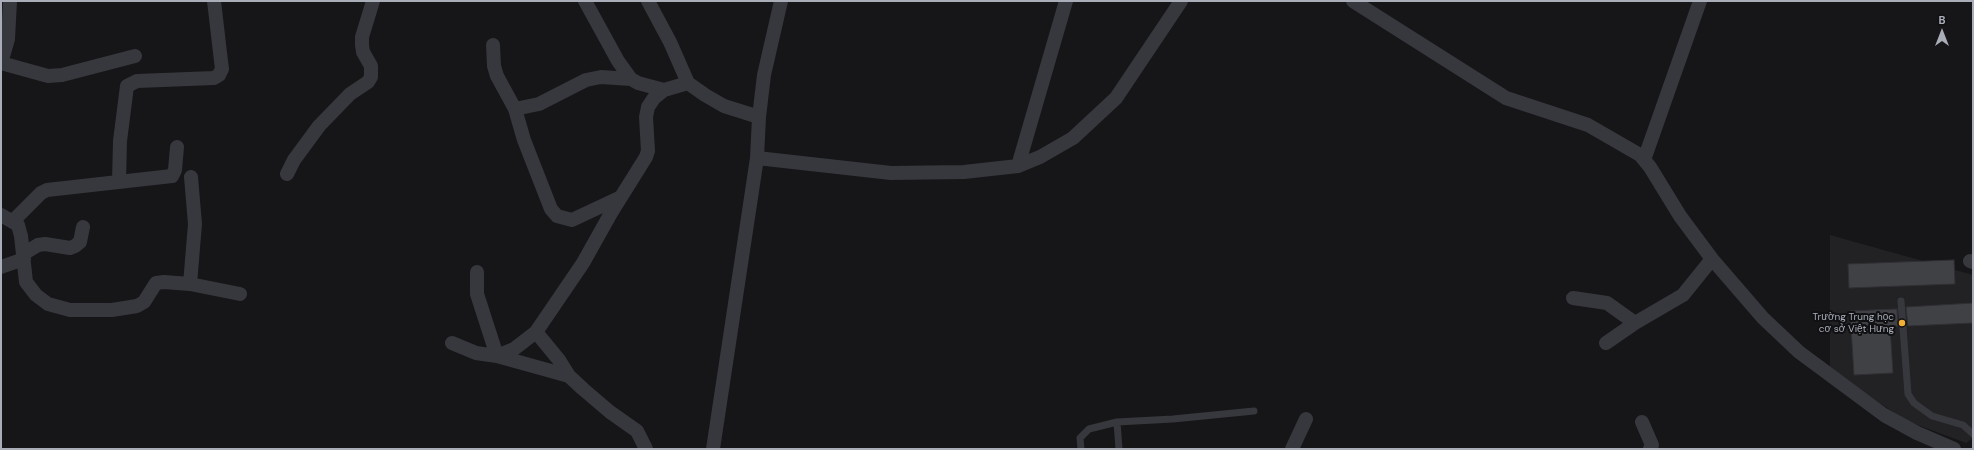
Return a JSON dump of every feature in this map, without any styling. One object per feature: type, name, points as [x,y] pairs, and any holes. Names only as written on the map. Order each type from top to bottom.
[{"type":"street","points":[[10,1],[8,39],[1,63],[48,76],[62,75],[135,56]]},
{"type":"street","points":[[119,182],[120,141],[127,86],[137,81],[214,78],[220,75],[221,61],[214,1]]},
{"type":"street","points":[[286,174],[294,160],[319,126],[350,94],[368,82],[371,77],[371,66],[363,52],[362,37],[373,1]]},
{"type":"street","points":[[585,1],[618,61],[631,78],[638,83],[664,90]]},
{"type":"street","points":[[648,1],[670,42],[688,83],[704,96],[724,106],[759,117]]},
{"type":"street","points":[[713,449],[757,158],[759,117],[764,75],[781,1]]},
{"type":"street","points":[[1018,166],[1066,1]]},
{"type":"street","points":[[757,158],[890,174],[964,172],[1018,166],[1040,157],[1073,138],[1116,98],[1181,1]]},
{"type":"street","points":[[1353,1],[1506,98],[1588,125],[1640,155],[1680,216],[1712,259],[1763,318],[1798,352],[1884,416],[1917,433],[1954,449]]},
{"type":"street","points":[[1644,160],[1700,1]]},
{"type":"street","points":[[493,45],[494,66],[497,76],[515,109],[524,140],[550,209],[557,216],[572,220],[621,197]]},
{"type":"street","points":[[515,109],[539,104],[586,80],[601,77],[631,78]]},
{"type":"street","points":[[497,356],[514,349],[536,332],[583,263],[621,197],[646,158],[648,145],[646,117],[648,107],[654,98],[664,90],[688,83]]},
{"type":"street","points":[[177,147],[175,170],[172,176],[47,190],[7,218],[18,225],[28,286],[48,304],[70,310],[112,310],[137,306],[144,302],[156,283],[190,284],[240,294]]},
{"type":"street","points":[[190,284],[195,224],[191,177]]},
{"type":"street","points":[[1,267],[24,256],[32,248],[45,244],[70,248],[75,246],[80,242],[83,227]]},
{"type":"street","points":[[1606,343],[1683,295],[1712,259]]},
{"type":"street","points":[[477,272],[477,294],[497,356]]},
{"type":"street","points":[[1573,298],[1607,303],[1636,323]]},
{"type":"street","points":[[536,332],[559,360],[569,376],[610,412],[637,431],[646,449]]},
{"type":"street","points":[[452,343],[476,354],[497,356],[569,376]]},
{"type":"street","points":[[1292,449],[1306,419]]},
{"type":"street","points":[[1642,422],[1652,445],[1650,449]]},
{"type":"lane","points":[[1900,301],[1908,394],[1914,403],[1932,416],[1970,425],[1973,434]]},
{"type":"lane","points":[[1081,449],[1080,438],[1089,429],[1117,422],[1173,419],[1254,411]]},
{"type":"lane","points":[[1117,422],[1119,449]]},
{"type":"shaded area","name":"Trường Trung học cơ sở Việt Hưng","points":[[1830,235],[1973,275],[1973,438],[1966,443],[1907,421],[1830,370]]},
{"type":"building","points":[[1954,260],[1955,284],[1849,288],[1848,264]]},
{"type":"building","points":[[1973,303],[1973,323],[1908,326],[1906,307]]},
{"type":"building","points":[[1897,309],[1898,326],[1890,327],[1893,373],[1854,375],[1850,311]]},
{"type":"place","name":"Trường Trung học cơ sở Việt Hưng","points":[[1902,323]]}]
